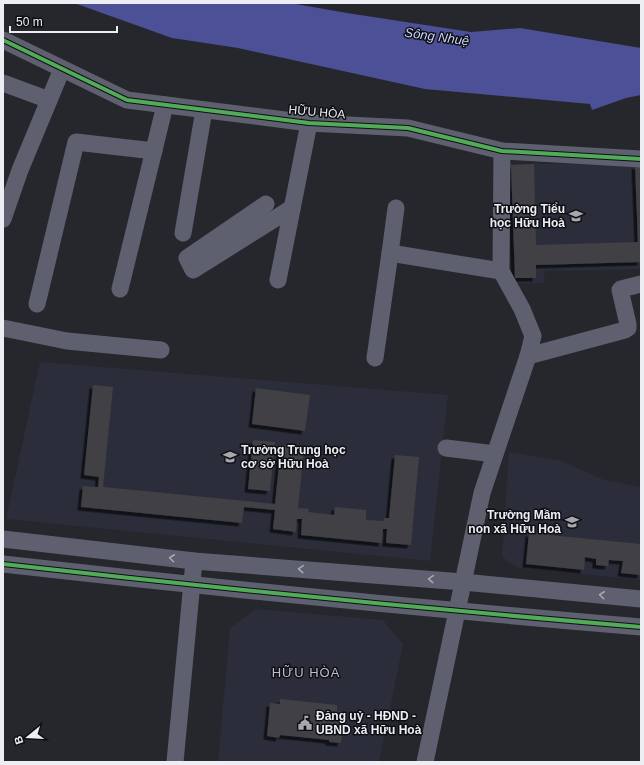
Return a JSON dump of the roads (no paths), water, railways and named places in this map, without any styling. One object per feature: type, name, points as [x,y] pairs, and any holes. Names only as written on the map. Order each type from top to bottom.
[{"type":"street","name":"HỮU HÒA","points":[[3,40],[127,100],[309,123],[408,128],[502,151],[641,159]]},
{"type":"street","points":[[3,219],[20,170],[62,69]]},
{"type":"street","points":[[3,84],[49,100]]},
{"type":"street","points":[[120,289],[165,105]]},
{"type":"street","points":[[183,233],[204,110]]},
{"type":"street","points":[[278,280],[309,123]]},
{"type":"street","points":[[37,304],[76,142],[154,151]]},
{"type":"street","points":[[425,762],[482,493],[528,356],[533,336],[522,309],[501,271],[502,151]]},
{"type":"street","points":[[266,204],[187,258],[193,270],[292,208]]},
{"type":"street","points":[[376,358],[396,208]]},
{"type":"street","points":[[390,253],[501,271]]},
{"type":"street","points":[[528,356],[625,330],[628,328],[628,324],[620,290],[641,284]]},
{"type":"street","points":[[3,328],[67,341],[161,350]]},
{"type":"street","points":[[446,448],[495,454]]},
{"type":"street","points":[[3,539],[194,561],[463,582],[641,599]]},
{"type":"street","points":[[175,762],[194,561]]},
{"type":"street","points":[[3,564],[457,612],[641,628]]},
{"type":"water","name":"Sông Nhuệ","points":[[74,3],[290,3],[471,32],[520,28],[641,48],[641,95],[626,98],[592,110],[590,104],[425,89],[238,48],[172,38]]},
{"type":"place","name":"Trường Tiểu học Hữu Hoà","points":[[576,216]]},
{"type":"place","name":"Trường Trung học cơ sở Hữu Hoà","points":[[230,457]]},
{"type":"place","name":"Trường Mầm non xã Hữu Hoà","points":[[572,522]]},
{"type":"place","name":"Đảng uỷ - HĐND - UBND xã Hữu Hoà","points":[[305,723]]},
{"type":"district","name":"HỮU HÒA","points":[[306,672]]}]
